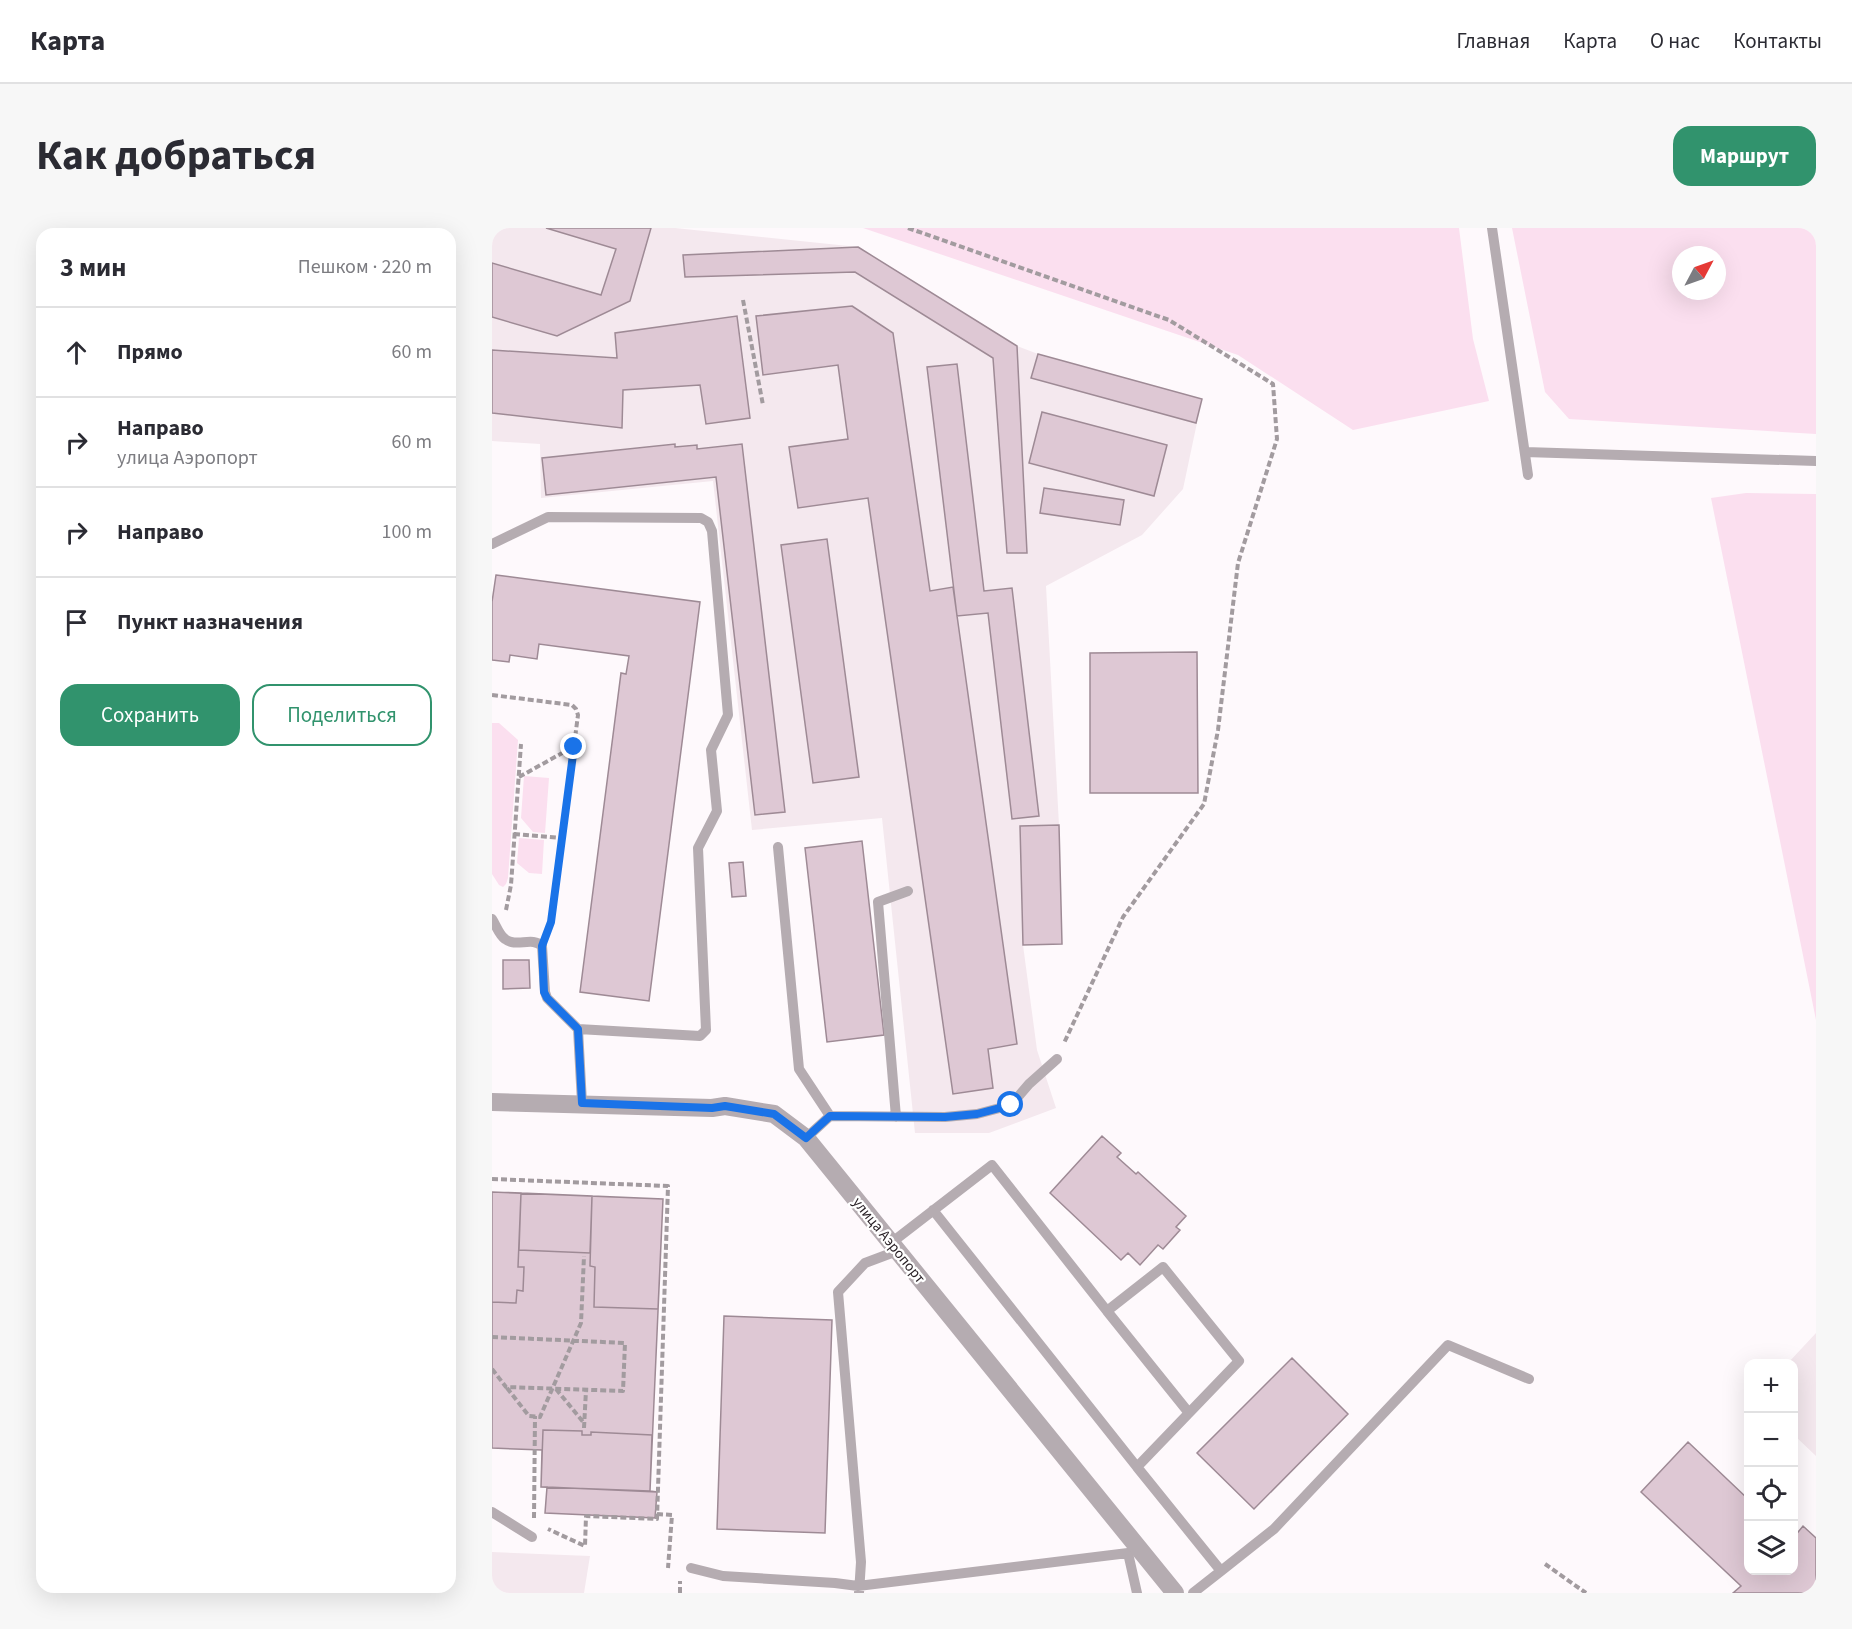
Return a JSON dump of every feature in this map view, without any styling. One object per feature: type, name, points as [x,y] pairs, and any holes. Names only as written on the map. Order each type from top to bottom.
[{"type":"street","name":"улица Аэропорт","points":[[492,1102],[712,1108],[725,1106],[774,1114],[806,1138],[1174,1593]]},
{"type":"lane","points":[[1492,228],[1528,475]]},
{"type":"lane","points":[[1525,452],[1816,461]]},
{"type":"lane","points":[[492,544],[548,517],[701,518],[708,522],[712,531],[728,715],[711,750],[717,811],[698,848],[706,1030],[700,1036],[578,1029],[547,998],[544,992],[542,946],[535,942],[512,943],[507,941],[492,919]]},
{"type":"lane","points":[[778,847],[799,1069],[830,1116]]},
{"type":"lane","points":[[896,1118],[879,902],[908,891]]},
{"type":"lane","points":[[578,1029],[582,1103]]},
{"type":"lane","points":[[806,1138],[830,1116],[945,1117],[977,1114],[1011,1105],[1029,1084],[1057,1059]]},
{"type":"lane","points":[[858,1589],[861,1562],[838,1292],[865,1263],[894,1247],[933,1210],[992,1165],[1189,1413]]},
{"type":"lane","points":[[933,1210],[1221,1571]]},
{"type":"lane","points":[[1107,1311],[1163,1267],[1239,1361],[1137,1467]]},
{"type":"lane","points":[[1193,1593],[1274,1529],[1448,1345],[1529,1378]]},
{"type":"lane","points":[[492,1512],[532,1537]]},
{"type":"lane","points":[[691,1568],[723,1575],[835,1583],[858,1589],[1128,1553],[1137,1593]]},
{"type":"path","points":[[908,228],[1169,320],[1273,384],[1277,439],[1238,563],[1218,730],[1204,804],[1123,917],[1057,1059]]},
{"type":"path","points":[[743,300],[763,405]]},
{"type":"path","points":[[492,695],[572,705],[578,715],[551,922],[542,946]]},
{"type":"path","points":[[506,910],[511,885],[521,744]]},
{"type":"path","points":[[519,777],[574,747]]},
{"type":"path","points":[[514,834],[562,838]]},
{"type":"path","points":[[492,1179],[668,1186],[657,1519],[586,1516],[585,1546],[544,1528]]},
{"type":"path","points":[[492,1369],[529,1416],[540,1417],[581,1323],[584,1256]]},
{"type":"path","points":[[492,1337],[625,1343],[623,1391],[506,1387]]},
{"type":"path","points":[[554,1389],[584,1426],[586,1390]]},
{"type":"path","points":[[527,1517],[534,1523],[534,1416]]},
{"type":"path","points":[[657,1514],[672,1515],[668,1568]]},
{"type":"path","points":[[1545,1564],[1586,1593]]},
{"type":"shaded area","points":[[492,228],[675,228],[858,247],[1017,346],[1038,354],[1202,399],[1183,489],[1142,535],[1046,586],[1059,825],[1020,827],[1023,945],[1037,1050],[1056,1108],[989,1133],[915,1133],[882,818],[752,830],[713,481],[541,498],[540,444],[492,441]]},
{"type":"shaded area","points":[[863,228],[1459,228],[1473,339],[1489,401],[1353,430],[1238,355]]},
{"type":"shaded area","points":[[1512,228],[1816,228],[1816,434],[1569,419],[1545,392]]},
{"type":"shaded area","points":[[1746,493],[1816,494],[1816,1020],[1711,498]]},
{"type":"shaded area","points":[[492,723],[499,723],[518,740],[508,878],[503,887],[492,874]]},
{"type":"shaded area","points":[[524,776],[549,778],[545,833],[533,832],[521,818]]},
{"type":"shaded area","points":[[519,838],[544,840],[542,874],[529,873],[517,863]]},
{"type":"shaded area","points":[[1816,1333],[1816,1456],[1798,1439],[1798,1359],[1792,1359]]},
{"type":"shaded area","points":[[492,1552],[590,1556],[584,1593],[492,1593]]},
{"type":"building","points":[[546,228],[651,228],[630,301],[557,336],[492,317],[492,263],[601,295],[616,249]]},
{"type":"building","points":[[858,247],[1017,346],[1027,553],[1007,553],[993,358],[855,272],[685,277],[683,255]]},
{"type":"building","points":[[852,306],[893,333],[930,591],[953,587],[1017,1044],[988,1049],[993,1088],[953,1094],[868,498],[798,508],[789,447],[848,439],[838,365],[763,375],[756,316]]},
{"type":"building","points":[[737,316],[750,418],[706,424],[700,385],[623,390],[622,428],[492,413],[492,350],[617,358],[615,333]]},
{"type":"building","points":[[1038,354],[1202,399],[1196,423],[1031,378]]},
{"type":"building","points":[[957,364],[984,591],[1012,588],[1039,816],[1012,819],[988,613],[957,616],[927,367]]},
{"type":"building","points":[[1042,412],[1167,445],[1154,496],[1029,463]]},
{"type":"building","points":[[675,444],[675,447],[697,445],[697,449],[742,444],[785,812],[755,815],[716,477],[546,495],[542,458]]},
{"type":"building","points":[[1044,488],[1124,500],[1120,525],[1040,513]]},
{"type":"building","points":[[827,539],[859,777],[813,783],[781,545]]},
{"type":"building","points":[[496,575],[700,602],[649,1001],[580,992],[621,673],[626,674],[629,656],[539,644],[537,659],[510,655],[509,662],[492,660],[492,602]]},
{"type":"building","points":[[1197,652],[1198,793],[1090,793],[1090,653]]},
{"type":"building","points":[[1059,825],[1062,944],[1023,945],[1020,826]]},
{"type":"building","points":[[862,841],[884,1035],[827,1042],[805,848]]},
{"type":"building","points":[[743,862],[746,896],[732,897],[729,863]]},
{"type":"building","points":[[503,960],[529,960],[530,988],[503,989]]},
{"type":"building","points":[[1102,1136],[1121,1153],[1117,1157],[1136,1174],[1138,1172],[1186,1216],[1176,1227],[1180,1230],[1163,1249],[1158,1245],[1140,1265],[1128,1253],[1121,1260],[1050,1193]]},
{"type":"building","points":[[492,1192],[521,1193],[518,1267],[524,1267],[523,1291],[517,1290],[516,1303],[492,1302]]},
{"type":"building","points":[[492,1192],[663,1199],[650,1491],[657,1492],[655,1518],[545,1513],[547,1487],[541,1487],[542,1450],[492,1448]]},
{"type":"building","points":[[521,1193],[592,1196],[590,1253],[519,1250]]},
{"type":"building","points":[[592,1196],[663,1199],[658,1309],[594,1307],[595,1267],[590,1266]]},
{"type":"building","points":[[724,1316],[832,1320],[825,1533],[717,1529]]},
{"type":"building","points":[[1292,1358],[1348,1414],[1254,1509],[1197,1453]]},
{"type":"building","points":[[543,1430],[582,1431],[582,1435],[591,1435],[591,1432],[652,1435],[650,1491],[541,1487]]},
{"type":"building","points":[[1688,1442],[1744,1495],[1744,1575],[1798,1575],[1798,1532],[1803,1526],[1816,1538],[1816,1593],[1733,1593],[1741,1586],[1641,1492]]},
{"type":"building","points":[[547,1487],[657,1492],[655,1518],[545,1513]]},
{"type":"route","points":[[574,747],[551,922],[542,946],[544,992],[550,1003],[578,1029],[582,1103],[712,1108],[725,1106],[774,1114],[806,1138],[830,1116],[945,1117],[977,1114],[1011,1105]]}]
